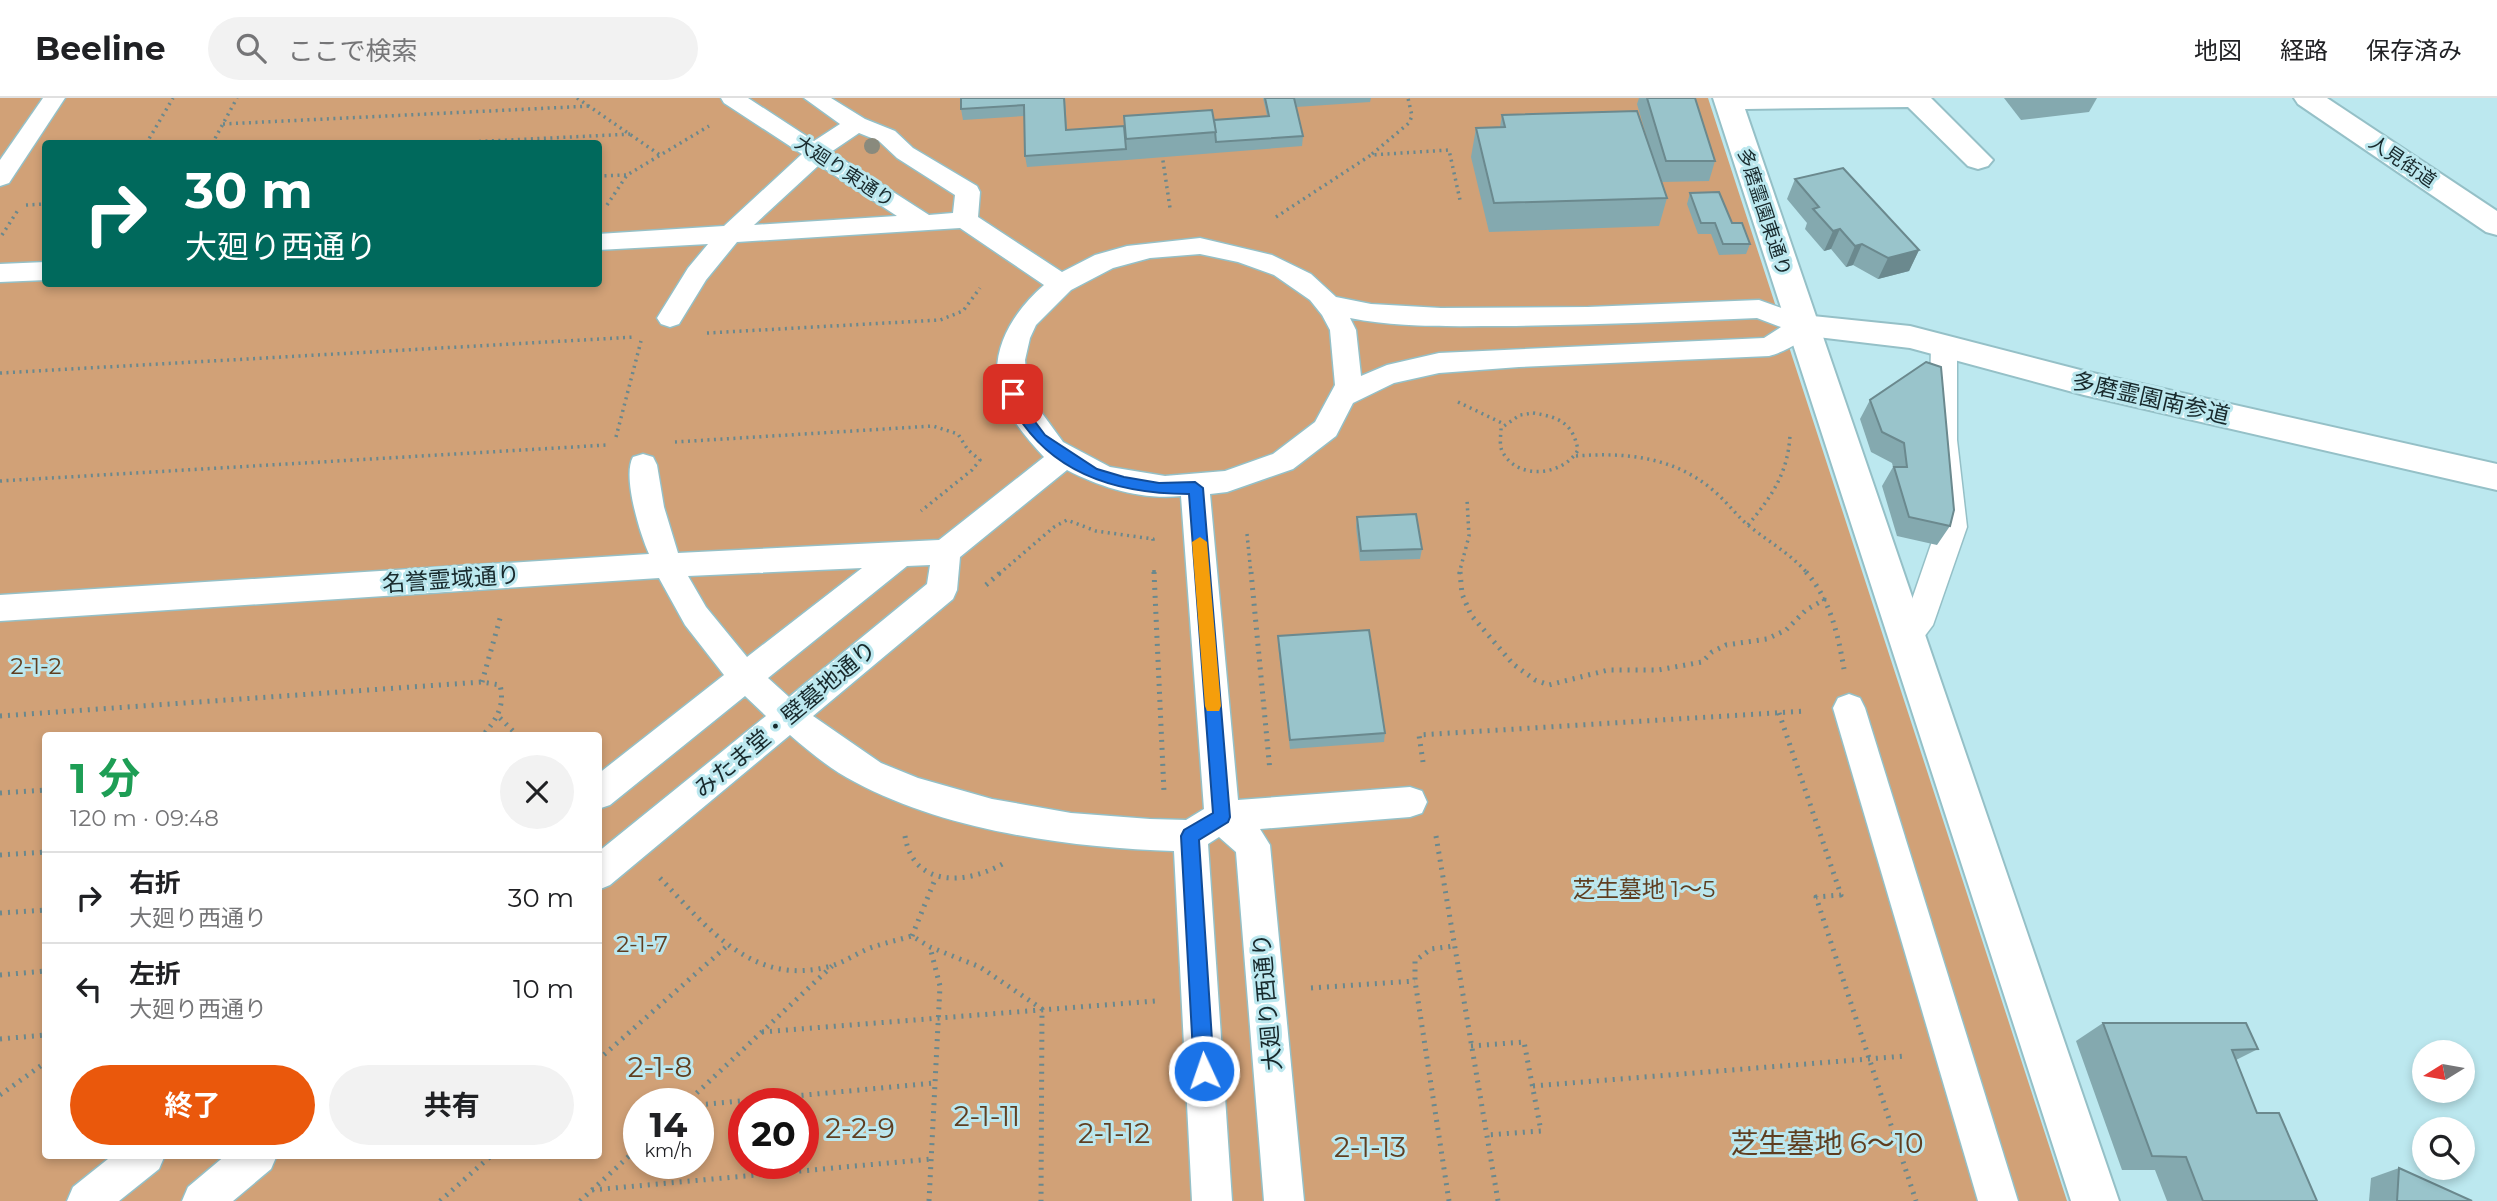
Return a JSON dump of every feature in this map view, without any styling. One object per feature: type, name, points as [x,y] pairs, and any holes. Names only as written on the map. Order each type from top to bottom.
[{"type":"street","points":[[1728,99],[1915,98],[1978,160]]},
{"type":"street","name":"人見街道","points":[[2308,98],[2497,225]]},
{"type":"street","name":"多磨霊園東通り","points":[[1728,99],[2095,1201]]},
{"type":"street","name":"多磨霊園南参道","points":[[1803,326],[1871,331],[1944,345],[2084,383],[2497,477]]},
{"type":"lane","points":[[0,178],[54,98]]},
{"type":"lane","name":"大廻り東通り","points":[[814,98],[857,124],[887,136],[905,153],[968,192],[965,220]]},
{"type":"lane","name":"大廻り東通り","points":[[743,100],[924,223]]},
{"type":"lane","points":[[670,318],[687,287],[763,199],[818,153],[827,142],[857,124]]},
{"type":"lane","points":[[602,242],[965,220],[1061,284]]},
{"type":"lane","points":[[1200,246],[1230,250],[1285,270],[1309,285],[1328,304],[1340,324],[1349,347],[1350,371],[1344,396],[1333,417],[1315,439],[1291,457],[1262,472],[1229,483],[1195,488],[1159,488],[1124,483],[1092,472],[1064,457],[1040,439],[1024,418],[1013,394],[1010,370],[1014,347],[1023,324],[1038,304],[1061,284],[1081,270],[1128,253],[1168,247],[1200,246]]},
{"type":"lane","points":[[0,273],[42,271]]},
{"type":"lane","points":[[1328,304],[1371,313],[1441,317],[1588,316],[1759,309],[1803,326]]},
{"type":"lane","points":[[1344,396],[1387,375],[1416,366],[1519,357],[1769,347],[1803,326]]},
{"type":"lane","points":[[1906,636],[1922,616],[1952,527],[1943,440],[1944,345]]},
{"type":"lane","points":[[602,791],[902,553],[946,552],[1064,457]]},
{"type":"lane","points":[[643,465],[646,501],[657,540],[697,621],[745,678],[789,717],[839,755],[876,777],[919,793],[1028,823],[1190,836],[1222,817],[1418,789]]},
{"type":"lane","points":[[1195,488],[1222,817]]},
{"type":"lane","name":"みたま堂・壁墓地通り","points":[[602,871],[942,590],[946,552]]},
{"type":"lane","name":"名誉霊域通り","points":[[0,608],[668,565],[902,553]]},
{"type":"lane","points":[[1849,708],[1998,1201]]},
{"type":"lane","name":"大廻り西通り","points":[[1222,817],[1253,845],[1284,1201]]},
{"type":"lane","points":[[1190,836],[1212,1201]]},
{"type":"lane","points":[[87,1201],[140,1159]]},
{"type":"lane","points":[[202,1201],[252,1159]]},
{"type":"path","points":[[148,140],[173,98]]},
{"type":"path","points":[[214,140],[237,98]]},
{"type":"path","points":[[578,98],[660,155]]},
{"type":"path","points":[[1276,217],[1371,155],[1409,123],[1412,116],[1408,98]]},
{"type":"path","points":[[223,124],[590,106]]},
{"type":"path","points":[[608,201],[627,175],[719,121]]},
{"type":"path","points":[[509,140],[632,134]]},
{"type":"path","points":[[1161,146],[1170,208]]},
{"type":"path","points":[[1371,155],[1449,150],[1460,200]]},
{"type":"path","points":[[602,176],[627,175]]},
{"type":"path","points":[[22,205],[42,204]]},
{"type":"path","points":[[703,333],[940,320],[963,311],[980,288]]},
{"type":"path","points":[[0,373],[642,337],[614,445],[0,481]]},
{"type":"path","points":[[1457,401],[1504,424]]},
{"type":"path","points":[[1533,413],[1559,420],[1576,437],[1576,456],[1561,470],[1549,472],[1524,469],[1504,456],[1499,438],[1504,424],[1520,415],[1533,413]]},
{"type":"path","points":[[668,442],[933,426],[958,434],[968,450],[980,460],[972,470],[914,516]]},
{"type":"path","points":[[1748,525],[1776,491],[1790,461],[1790,428]]},
{"type":"path","points":[[1576,456],[1616,452],[1660,462],[1709,487],[1748,525],[1787,553],[1815,580],[1827,598],[1841,651],[1849,708]]},
{"type":"path","points":[[1466,499],[1470,519],[1469,536],[1459,574],[1462,594],[1471,615],[1513,664],[1535,680],[1549,685],[1608,670],[1658,670],[1702,662],[1712,652],[1726,645],[1767,639],[1786,630],[1807,610],[1827,598]]},
{"type":"path","points":[[981,589],[1054,527],[1067,520],[1096,531],[1153,539],[1153,546]]},
{"type":"path","points":[[1247,534],[1271,779]]},
{"type":"path","points":[[1154,560],[1164,796]]},
{"type":"path","points":[[482,682],[512,575]]},
{"type":"path","points":[[0,716],[482,682],[500,685],[504,698],[500,718],[486,732]]},
{"type":"path","points":[[1418,789],[1419,735],[1779,713],[1841,895],[1816,897],[1916,1201]]},
{"type":"path","points":[[500,718],[514,732]]},
{"type":"path","points":[[0,793],[42,790]]},
{"type":"path","points":[[912,936],[936,877],[962,880],[987,874],[1003,864],[1013,852],[1028,823]]},
{"type":"path","points":[[1434,827],[1498,1201]]},
{"type":"path","points":[[0,855],[42,852]]},
{"type":"path","points":[[657,874],[727,946],[766,969],[795,974],[832,966],[872,948],[912,936],[930,947],[980,967],[1042,1009]]},
{"type":"path","points":[[0,913],[42,909]]},
{"type":"path","points":[[602,1056],[727,946]]},
{"type":"path","points":[[1449,1201],[1415,981],[1415,961],[1431,949],[1454,946]]},
{"type":"path","points":[[929,1201],[940,986],[930,947]]},
{"type":"path","points":[[702,1088],[832,966]]},
{"type":"path","points":[[0,975],[42,971]]},
{"type":"path","points":[[1305,989],[1415,981]]},
{"type":"path","points":[[762,1032],[1166,1000]]},
{"type":"path","points":[[1041,1201],[1042,1009]]},
{"type":"path","points":[[0,1039],[42,1035]]},
{"type":"path","points":[[1471,1046],[1524,1042],[1541,1131],[1487,1135]]},
{"type":"path","points":[[1532,1086],[1953,1053]]},
{"type":"path","points":[[0,1096],[42,1065]]},
{"type":"path","points":[[714,1104],[934,1083]]},
{"type":"path","points":[[440,1201],[487,1159]]},
{"type":"path","points":[[592,1190],[932,1159]]},
{"type":"path","points":[[580,1201],[623,1162]]},
{"type":"green space","points":[[0,98],[1708,98],[2067,1201],[0,1201]]},
{"type":"building","points":[[961,98],[1064,98],[1066,130],[1124,126],[1126,149],[1025,156],[1024,105],[961,109]]},
{"type":"building","points":[[1265,98],[1294,98],[1303,136],[1216,142],[1214,120],[1269,116]]},
{"type":"building","points":[[1647,98],[1695,98],[1715,161],[1666,161]]},
{"type":"building","points":[[1212,110],[1216,132],[1126,139],[1124,116]]},
{"type":"building","points":[[1637,111],[1667,198],[1494,203],[1476,128],[1505,127],[1502,115]]},
{"type":"building","points":[[1843,168],[1919,250],[1888,258],[1862,244],[1855,246],[1840,229],[1833,231],[1813,209],[1819,207],[1795,179]]},
{"type":"building","points":[[1719,192],[1732,223],[1742,223],[1750,244],[1723,244],[1715,223],[1701,223],[1690,193]]},
{"type":"building","points":[[1926,362],[1941,367],[1954,510],[1950,526],[1909,517],[1894,467],[1907,467],[1904,443],[1882,432],[1870,400]]},
{"type":"building","points":[[1416,514],[1422,549],[1361,551],[1357,517]]},
{"type":"building","points":[[1369,630],[1385,733],[1290,740],[1278,636]]},
{"type":"building","points":[[2103,1023],[2246,1023],[2258,1049],[2232,1050],[2257,1113],[2279,1113],[2317,1201],[2203,1201],[2186,1157],[2152,1156]]},
{"type":"building","points":[[2399,1168],[2412,1174],[2412,1180],[2426,1180],[2472,1201],[2397,1201]]},
{"type":"slow traffic","points":[[1200,542],[1213,706]]},
{"type":"route","points":[[1013,394],[1024,418],[1040,439],[1064,457],[1092,472],[1124,483],[1159,488],[1195,488],[1222,817],[1190,836],[1204,1071]]},
{"type":"park label","name":"2-1-2","points":[[36,666]]},
{"type":"park label","name":"芝生墓地 1～5","points":[[1644,889]]},
{"type":"park label","name":"2-1-7","points":[[642,944]]},
{"type":"park label","name":"2-1-8","points":[[660,1067]]},
{"type":"park label","name":"2-1-11","points":[[987,1116]]},
{"type":"park label","name":"2-2-9","points":[[860,1128]]},
{"type":"park label","name":"2-1-12","points":[[1114,1133]]},
{"type":"park label","name":"芝生墓地 6～10","points":[[1827,1143]]},
{"type":"park label","name":"2-1-13","points":[[1370,1147]]}]
